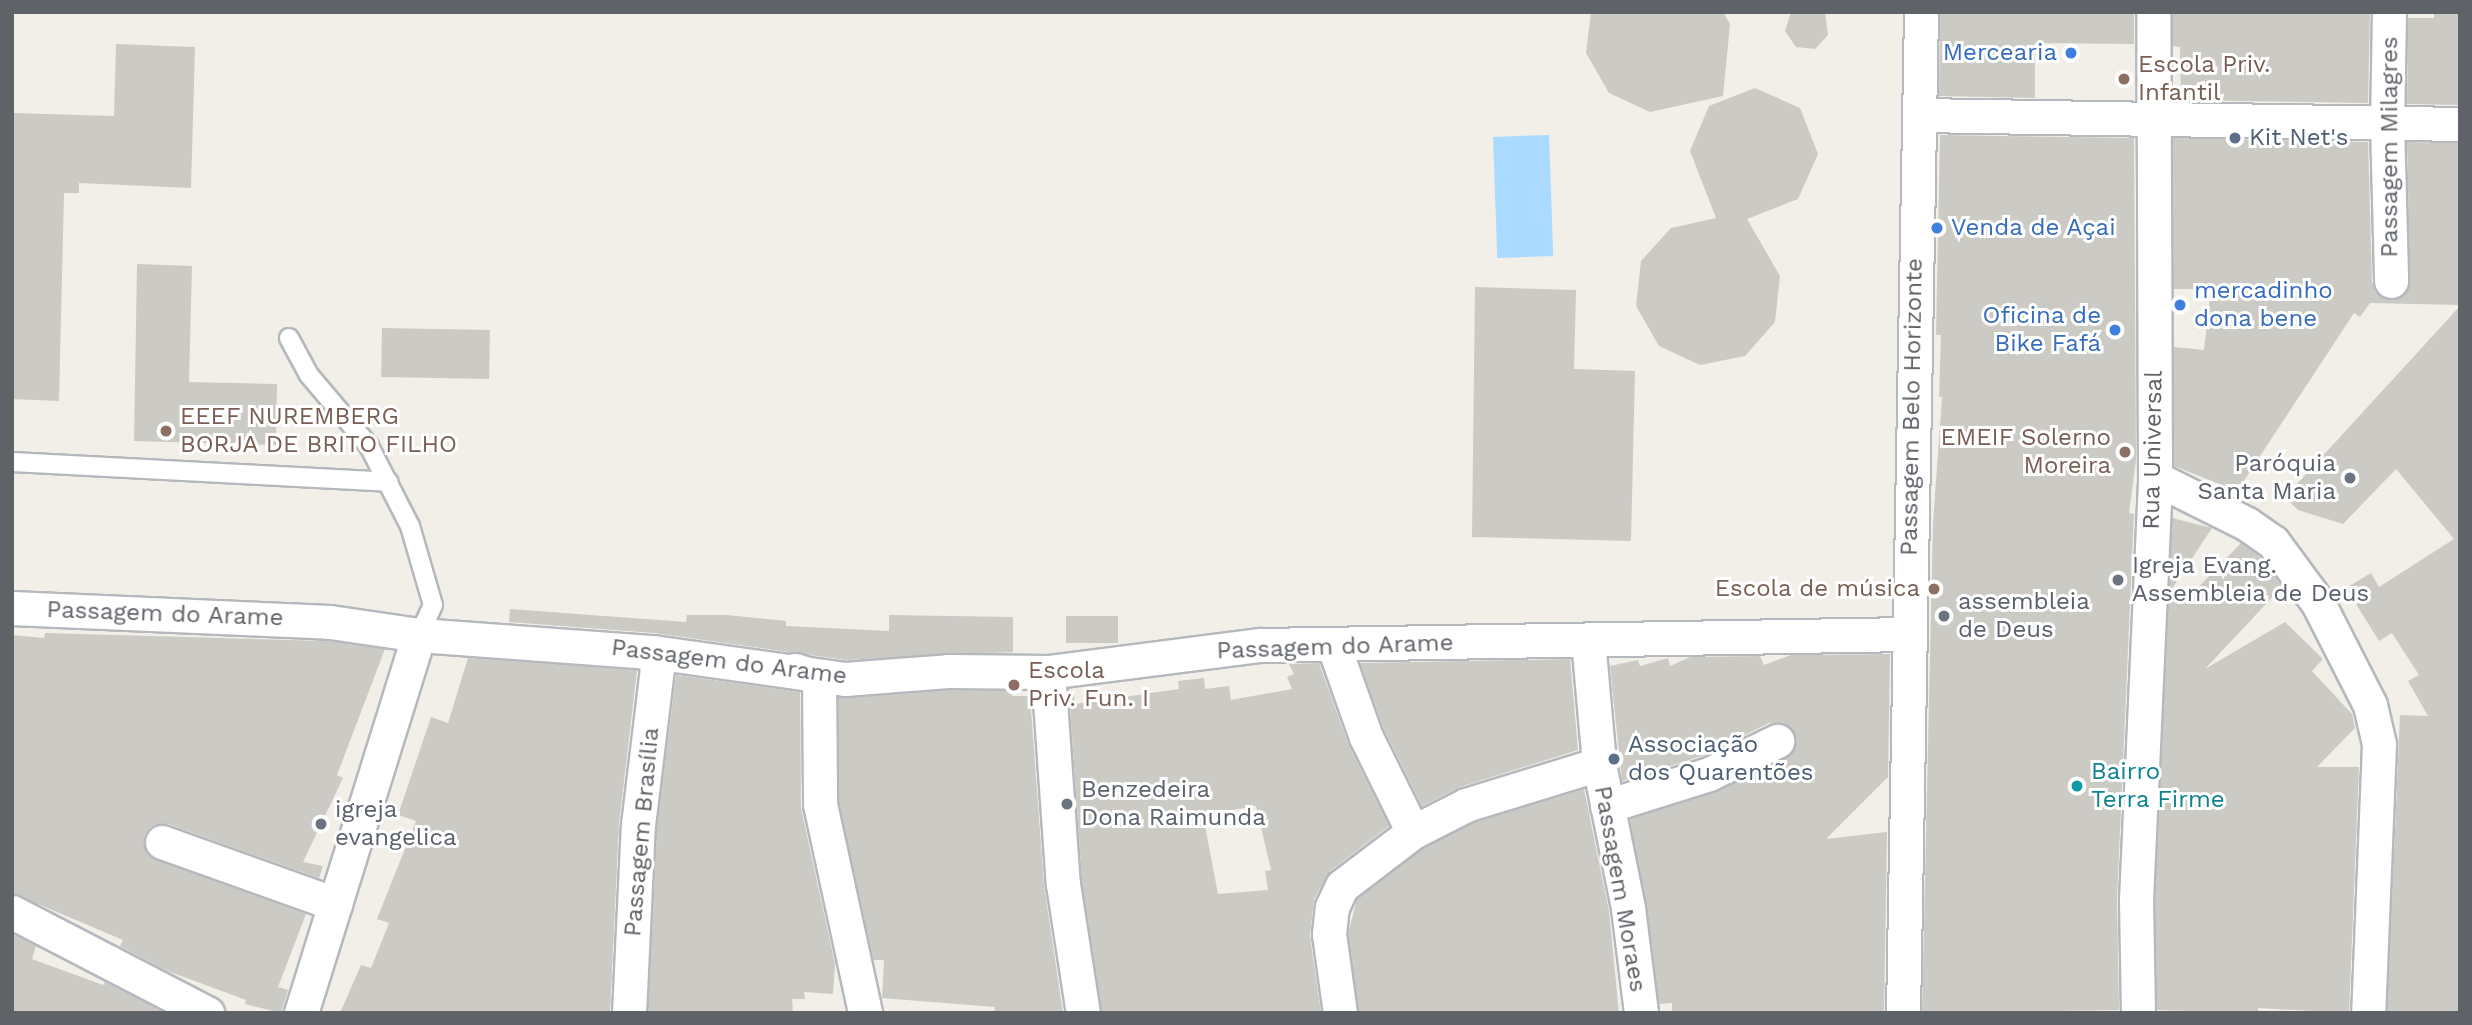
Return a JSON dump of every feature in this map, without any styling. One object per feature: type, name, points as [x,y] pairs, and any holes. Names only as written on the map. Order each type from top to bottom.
[{"type":"street","name":"Passagem Belo Horizonte","points":[[1903,1013],[1907,634],[1920,12]]},
{"type":"street","name":"Rua Universal","points":[[2138,1013],[2136,900],[2155,478],[2151,117],[2153,12]]},
{"type":"street","name":"Passagem Milagres","points":[[2389,12],[2386,123],[2391,281]]},
{"type":"street","points":[[1919,115],[2460,124]]},
{"type":"street","points":[[2155,478],[2247,524],[2273,542],[2319,603],[2370,705],[2379,744],[2368,1013]]},
{"type":"street","name":"Passagem do Arame","points":[[12,608],[330,622],[419,635],[487,636],[653,652],[845,679],[948,671],[1048,672],[1260,645],[1907,634]]},
{"type":"street","points":[[301,1013],[419,635]]},
{"type":"street","name":"Passagem Moraes","points":[[1588,640],[1599,764],[1628,908],[1641,1013]]},
{"type":"street","points":[[1333,645],[1366,737],[1413,832]]},
{"type":"street","name":"Passagem Brasília","points":[[629,1013],[638,825],[657,668],[653,652]]},
{"type":"street","points":[[793,670],[819,678],[820,804],[865,1013]]},
{"type":"street","points":[[1048,672],[1063,884],[1083,1013]]},
{"type":"street","points":[[1608,806],[1709,774],[1777,741]]},
{"type":"street","points":[[1340,1013],[1331,968],[1332,907],[1342,886],[1360,869],[1413,832],[1466,805],[1599,764]]},
{"type":"street","points":[[163,842],[335,904]]},
{"type":"street","points":[[12,912],[206,1013]]},
{"type":"lane","points":[[289,338],[309,375],[369,446],[423,559],[433,605],[419,635]]},
{"type":"lane","points":[[12,462],[388,482]]},
{"type":"water","points":[[1549,135],[1553,256],[1497,258],[1493,137]]},
{"type":"building","points":[[1591,12],[1723,12],[1730,24],[1723,96],[1650,112],[1609,93],[1586,53]]},
{"type":"building","points":[[1791,12],[1825,12],[1828,35],[1815,49],[1796,47],[1785,31]]},
{"type":"building","points":[[1940,12],[2134,12],[2134,44],[2035,43],[2035,98],[1939,96]]},
{"type":"building","points":[[2172,12],[2370,12],[2368,103],[2181,100],[2180,47],[2172,46]]},
{"type":"building","points":[[2434,12],[2460,12],[2460,105],[2407,104],[2408,18],[2434,18]]},
{"type":"building","points":[[116,44],[195,47],[191,188],[79,183],[79,193],[64,193],[59,401],[12,399],[12,113],[114,116]]},
{"type":"building","points":[[1755,88],[1800,108],[1818,154],[1798,199],[1747,219],[1780,276],[1775,322],[1745,356],[1700,365],[1659,346],[1636,306],[1641,261],[1671,228],[1716,218],[1690,151],[1709,106]]},
{"type":"building","points":[[1940,135],[2134,138],[2136,460],[2129,513],[2134,514],[2117,899],[2119,1010],[1922,1013],[1933,523],[1942,397],[1939,397],[1941,335],[1936,335]]},
{"type":"building","points":[[2173,138],[2368,142],[2372,281],[2375,292],[2391,300],[2402,297],[2410,281],[2407,142],[2460,143],[2460,305],[2370,303],[2360,317],[2354,313],[2237,491],[2174,466],[2174,347],[2204,350],[2211,289],[2173,289]]},
{"type":"building","points":[[137,264],[192,266],[189,382],[277,384],[276,445],[134,441]]},
{"type":"building","points":[[1475,287],[1576,290],[1574,369],[1635,371],[1631,541],[1472,537]]},
{"type":"building","points":[[2460,306],[2460,1013],[2387,1013],[2400,715],[2428,716],[2408,681],[2419,675],[2392,633],[2379,641],[2346,588],[2371,573],[2379,587],[2454,539],[2396,469],[2343,524],[2298,510],[2285,497]]},
{"type":"building","points":[[382,328],[490,330],[489,379],[381,377]]},
{"type":"building","points":[[2172,518],[2212,528],[2172,589],[2186,600],[2241,543],[2259,556],[2282,587],[2205,669],[2285,622],[2323,659],[2312,671],[2352,714],[2355,728],[2317,767],[2359,767],[2349,1013],[2258,1008],[2258,1013],[2157,1010],[2155,900]]},
{"type":"building","points":[[510,609],[686,622],[687,615],[726,615],[786,621],[786,626],[889,631],[889,615],[1013,617],[1013,652],[846,660],[654,633],[509,622]]},
{"type":"building","points":[[1066,616],[1118,616],[1118,643],[1066,643]]},
{"type":"building","points":[[45,633],[328,641],[385,649],[337,775],[343,778],[303,862],[323,866],[319,878],[168,824],[150,827],[144,836],[147,854],[156,860],[306,914],[278,987],[288,990],[281,1013],[245,1004],[246,1000],[165,970],[120,946],[123,940],[12,893],[12,635],[44,638]]},
{"type":"building","points":[[1890,654],[1888,777],[1826,839],[1887,832],[1884,1013],[1672,1013],[1672,1003],[1659,1004],[1630,819],[1717,791],[1785,758],[1796,742],[1788,726],[1769,723],[1702,756],[1622,781],[1610,666],[1638,660],[1640,666],[1668,658],[1670,666],[1690,657],[1760,656],[1764,665],[1791,655]]},
{"type":"building","points":[[468,658],[637,670],[619,824],[610,1013],[340,1013],[361,965],[371,968],[389,923],[377,919],[416,821],[398,815],[431,717],[448,723]]},
{"type":"building","points":[[1570,659],[1578,750],[1460,787],[1422,806],[1384,729],[1360,663]]},
{"type":"building","points":[[1319,663],[1349,746],[1389,826],[1330,871],[1314,899],[1310,936],[1321,1013],[1102,1013],[1082,882],[1069,695],[1074,694],[1075,704],[1179,689],[1178,681],[1204,678],[1205,689],[1229,686],[1231,700],[1292,689],[1287,677],[1294,674],[1289,664]],"holes":[[[1256,806],[1271,870],[1265,871],[1268,890],[1218,894],[1203,815]]]},
{"type":"building","points":[[676,675],[800,692],[801,808],[835,964],[833,994],[804,992],[805,999],[792,999],[793,1013],[648,1013],[657,827]]},
{"type":"building","points":[[949,690],[1012,691],[1012,696],[1030,696],[1044,885],[1063,1013],[994,1013],[995,1007],[882,998],[884,960],[873,960],[839,802],[838,698]]},
{"type":"building","points":[[1584,789],[1609,911],[1619,1013],[1359,1013],[1348,934],[1357,899],[1423,848],[1473,823]]},
{"type":"building","points":[[12,934],[36,946],[32,959],[103,985],[105,982],[165,1013],[12,1013]]},
{"type":"place","name":"Mercearia","points":[[2071,53]]},
{"type":"place","name":"Escola Priv. Infantil","points":[[2124,79]]},
{"type":"place","name":"Kit Net's","points":[[2235,138]]},
{"type":"place","name":"Venda de Açai","points":[[1937,228]]},
{"type":"place","name":"mercadinho dona bene","points":[[2180,305]]},
{"type":"place","name":"Oficina de Bike Fafá","points":[[2115,330]]},
{"type":"place","name":"EEEF NUREMBERG BORJA DE BRITO FILHO","points":[[166,431]]},
{"type":"place","name":"EMEIF Solerno Moreira","points":[[2125,452]]},
{"type":"place","name":"Paróquia Santa Maria","points":[[2350,478]]},
{"type":"place","name":"Igreja Evang. Assembleia de Deus","points":[[2118,580]]},
{"type":"place","name":"Escola de música","points":[[1934,589]]},
{"type":"place","name":"assembleia de Deus","points":[[1944,616]]},
{"type":"place","name":"Escola Priv. Fun. I","points":[[1014,685]]},
{"type":"place","name":"Associação dos Quarentões","points":[[1614,759]]},
{"type":"place","name":"Bairro Terra Firme","points":[[2077,786]]},
{"type":"place","name":"Benzedeira Dona Raimunda","points":[[1067,804]]},
{"type":"place","name":"igreja evangelica","points":[[321,824]]}]
